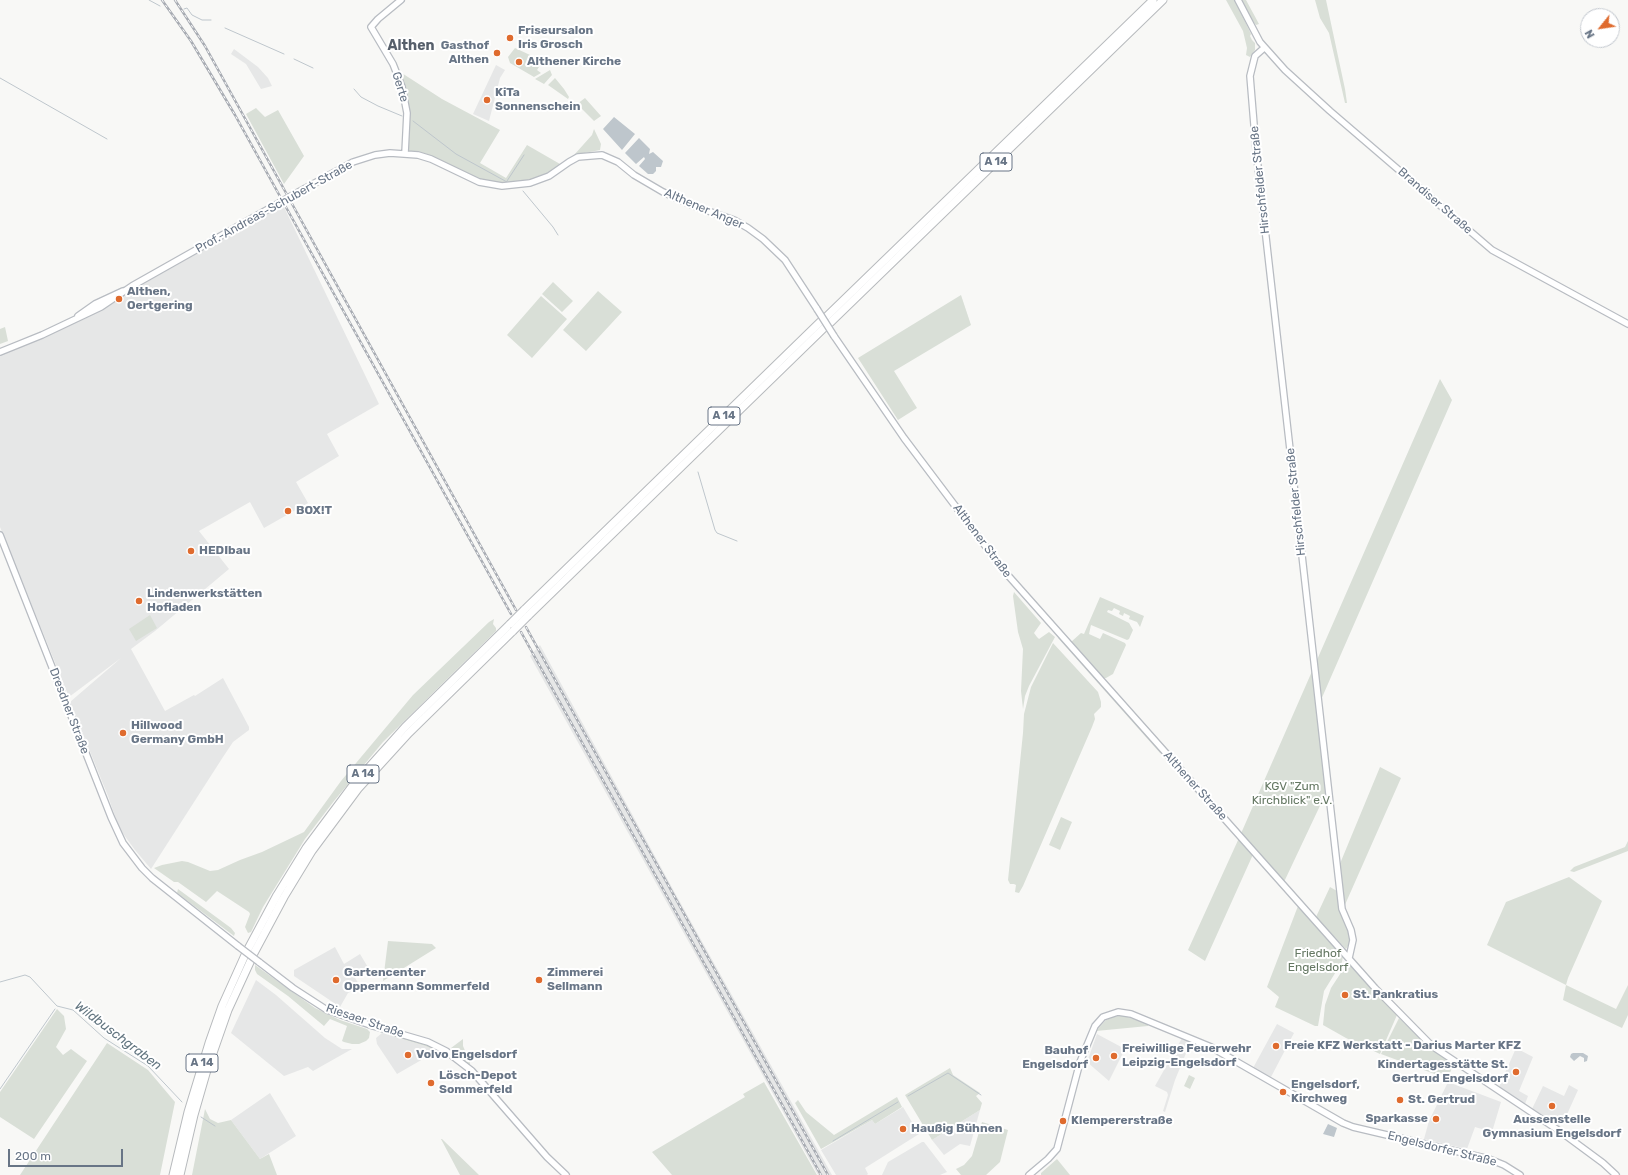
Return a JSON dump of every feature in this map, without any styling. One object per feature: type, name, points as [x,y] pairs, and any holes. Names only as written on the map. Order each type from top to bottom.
[{"type":"highway","name":"A 14","points":[[825,323],[1153,0]]},
{"type":"highway","name":"A 14","points":[[173,1175],[188,1112],[208,1043],[222,1006],[292,871],[320,829],[353,785],[405,727],[512,627],[825,323],[1163,0]]},
{"type":"highway","name":"A 14","points":[[180,1175],[194,1115],[210,1063],[249,954]]},
{"type":"main road","name":"Gerte","points":[[401,0],[378,18],[370,27],[393,64],[402,87],[408,126],[405,154]]},
{"type":"main road","name":"Brandiser Straße","points":[[1238,0],[1255,35],[1264,48],[1285,70],[1330,111],[1492,250],[1628,324]]},
{"type":"main road","name":"Hirschfelder Straße","points":[[1264,48],[1255,56],[1250,68],[1254,125],[1342,909],[1352,930],[1353,940],[1349,958]]},
{"type":"main road","name":"Prof.-Andreas-Schubert-Straße","points":[[0,352],[47,333],[74,319],[94,304],[132,286],[353,162],[375,155],[390,153],[405,154],[431,159],[479,182],[502,186],[530,183],[549,176],[578,157],[602,155]]},
{"type":"main road","name":"Althener Anger","points":[[602,155],[618,162],[634,175],[663,192],[694,206],[734,220],[763,239],[785,260],[834,336]]},
{"type":"main road","name":"Althener Straße","points":[[834,336],[914,452],[1012,581],[1375,988],[1432,1046],[1561,1132],[1603,1163],[1616,1175]]},
{"type":"main road","name":"Dresdner Straße","points":[[0,535],[111,817],[127,849],[152,878]]},
{"type":"main road","name":"Riesaer Straße","points":[[152,878],[293,988],[327,1010],[373,1026],[428,1042],[446,1051],[472,1071],[547,1157],[566,1175]]},
{"type":"main road","name":"Engelsdorfer Straße","points":[[1030,1175],[1056,1152],[1063,1128],[1067,1121],[1069,1106],[1080,1062],[1095,1026],[1106,1015],[1113,1012],[1122,1012],[1211,1047],[1343,1123],[1353,1127],[1489,1158],[1520,1175]]},
{"type":"shaded area","points":[[234,49],[258,67],[268,78],[272,86],[261,89],[246,64],[231,54]]},
{"type":"shaded area","name":"KiTa Sonnenschein","points":[[496,65],[505,70],[500,78],[489,121],[473,114]]},
{"type":"shaded area","points":[[614,117],[635,134],[622,150],[603,129]]},
{"type":"shaded area","points":[[639,138],[650,149],[649,154],[653,152],[663,161],[661,167],[656,167],[656,171],[653,174],[648,174],[639,166],[645,159],[644,157],[636,164],[625,153]]},
{"type":"shaded area","points":[[283,205],[379,404],[327,434],[339,456],[296,482],[308,503],[264,528],[250,502],[199,531],[229,569],[155,631],[131,649],[165,711],[194,695],[195,696],[223,678],[249,727],[249,730],[233,742],[151,869],[119,828],[108,796],[70,702],[121,658],[69,697],[0,527],[0,353],[28,344],[58,331]]},
{"type":"shaded area","points":[[540,645],[675,893],[832,1175],[818,1175],[530,656]]},
{"type":"shaded area","points":[[335,947],[344,964],[360,954],[369,969],[355,978],[361,987],[348,993],[340,1007],[294,976],[294,970]]},
{"type":"shaded area","points":[[256,980],[276,995],[325,1038],[342,1049],[352,1049],[313,1071],[308,1067],[284,1076],[231,1033]]},
{"type":"shaded area","name":"Freie KFZ Werkstatt - Darius Marter KFZ","points":[[1277,1024],[1294,1033],[1271,1077],[1253,1068]]},
{"type":"shaded area","name":"Volvo Engelsdorf","points":[[382,1033],[437,1051],[397,1074],[377,1044],[376,1038]]},
{"type":"shaded area","points":[[1097,1034],[1125,1049],[1109,1081],[1087,1062]]},
{"type":"shaded area","points":[[1182,1038],[1191,1041],[1175,1080],[1165,1112],[1163,1111],[1168,1095],[1167,1092],[1155,1086]]},
{"type":"shaded area","name":"Kindertagesstätte St. Gertrud Engelsdorf","points":[[1516,1048],[1533,1057],[1519,1091],[1528,1096],[1525,1104],[1499,1087]]},
{"type":"shaded area","points":[[1573,1053],[1583,1053],[1588,1056],[1587,1061],[1584,1062],[1584,1058],[1580,1056],[1574,1061],[1570,1057]]},
{"type":"shaded area","points":[[1448,1082],[1501,1102],[1492,1132],[1475,1127],[1467,1149],[1424,1139],[1429,1121]]},
{"type":"shaded area","name":"Aussenstelle Gymnasium Engelsdorf","points":[[1569,1085],[1578,1090],[1564,1121],[1558,1127],[1532,1109],[1543,1086],[1564,1096]]},
{"type":"shaded area","points":[[270,1093],[296,1136],[260,1159],[231,1120]]},
{"type":"shaded area","points":[[903,1107],[919,1134],[865,1168],[868,1174],[867,1175],[836,1175],[821,1150],[872,1120],[875,1124]]},
{"type":"shaded area","points":[[980,1110],[970,1146],[960,1144],[944,1155],[932,1140]]},
{"type":"shaded area","points":[[1328,1124],[1337,1128],[1334,1137],[1323,1134]]},
{"type":"shaded area","points":[[924,1142],[947,1172],[940,1175],[882,1175],[888,1162]]},
{"type":"green space","points":[[1226,0],[1235,0],[1251,34],[1250,36],[1255,43],[1255,50],[1250,57],[1246,55],[1247,48],[1243,31]]},
{"type":"green space","points":[[1239,0],[1246,0],[1259,24],[1256,25]]},
{"type":"green space","points":[[1315,0],[1326,0],[1347,103],[1345,103],[1329,33],[1320,18]]},
{"type":"green space","points":[[515,48],[543,61],[537,70],[541,73],[534,77],[510,63],[508,57]]},
{"type":"green space","points":[[394,68],[442,99],[500,130],[480,163],[506,178],[527,145],[560,164],[562,167],[537,181],[490,185],[443,164],[405,153],[407,113]]},
{"type":"green space","points":[[550,70],[552,75],[544,84],[535,79]]},
{"type":"green space","points":[[555,78],[569,97],[568,99],[548,85]]},
{"type":"green space","points":[[585,98],[601,116],[594,121],[577,104]]},
{"type":"green space","points":[[256,108],[265,117],[278,110],[304,156],[284,184],[246,114]]},
{"type":"green space","points":[[594,129],[601,144],[600,150],[574,155],[592,135]]},
{"type":"green space","points":[[553,282],[573,301],[562,312],[542,294]]},
{"type":"green space","points":[[598,291],[622,312],[586,351],[563,330]]},
{"type":"green space","points":[[961,295],[971,325],[894,371],[917,408],[898,420],[858,358]]},
{"type":"green space","points":[[541,296],[567,319],[532,358],[507,335]]},
{"type":"green space","points":[[5,327],[8,341],[0,344],[0,329]]},
{"type":"green space","name":"KGV \"Zum Kirchblick\" e.V.","points":[[1440,379],[1452,400],[1317,709],[1326,793],[1284,882],[1255,850],[1205,961],[1188,950],[1239,838]]},
{"type":"green space","points":[[1014,592],[1041,623],[1034,633],[1037,637],[1039,639],[1049,632],[1055,637],[1029,686],[1025,696],[1023,709],[1021,691],[1023,649],[1018,632],[1013,596]]},
{"type":"green space","points":[[1100,597],[1144,616],[1140,627],[1137,622],[1129,619],[1130,616],[1124,613],[1123,616],[1119,614],[1120,611],[1114,608],[1112,611],[1108,610],[1107,612],[1129,623],[1133,630],[1129,639],[1127,640],[1091,625],[1089,634],[1100,639],[1103,633],[1125,643],[1126,645],[1113,674],[1106,678],[1103,678],[1071,642],[1081,633],[1084,634]]},
{"type":"green space","points":[[150,615],[157,628],[136,641],[129,629]]},
{"type":"green space","points":[[494,619],[493,624],[496,631],[383,742],[334,801],[305,839],[263,907],[251,932],[248,933],[245,927],[250,914],[249,912],[217,891],[206,902],[178,882],[174,882],[154,868],[182,861],[210,871],[218,870],[262,852],[304,832],[341,781],[413,695],[489,622]]},
{"type":"green space","points":[[1058,638],[1060,638],[1163,754],[1160,753]]},
{"type":"green space","points":[[1053,643],[1098,692],[1101,707],[1094,714],[1095,719],[1092,727],[1019,893],[1015,892],[1016,885],[1010,884],[1008,880],[1024,714],[1031,687]]},
{"type":"green space","name":"KGV \"Zum Kirchblick\" e.V.","points":[[1380,767],[1401,778],[1344,907],[1339,866]]},
{"type":"green space","points":[[1061,817],[1072,822],[1060,850],[1049,845]]},
{"type":"green space","points":[[1628,841],[1628,851],[1574,872],[1570,871],[1574,867],[1625,847]]},
{"type":"green space","points":[[1569,877],[1602,901],[1566,985],[1487,945],[1506,902]]},
{"type":"green space","points":[[1330,887],[1337,891],[1340,910],[1349,934],[1350,943],[1346,949],[1316,917]]},
{"type":"green space","points":[[178,889],[231,928],[235,933],[234,936],[177,893]]},
{"type":"green space","name":"Friedhof Engelsdorf","points":[[1298,906],[1343,956],[1342,962],[1324,991],[1318,1026],[1315,1026],[1275,1007],[1279,997],[1267,987]]},
{"type":"green space","points":[[388,941],[432,944],[436,948],[383,981]]},
{"type":"green space","name":"Friedhof Engelsdorf","points":[[1351,964],[1397,1015],[1380,1054],[1323,1025],[1325,1005],[1331,988],[1344,968]]},
{"type":"green space","points":[[255,965],[315,1008],[340,1020],[367,1029],[370,1032],[369,1038],[359,1044],[352,1044],[342,1041],[347,1026],[330,1019],[324,1026],[288,996],[257,974]]},
{"type":"green space","points":[[1566,985],[1616,1009],[1628,985],[1628,1015],[1622,1028],[1563,1000]]},
{"type":"green space","points":[[57,1009],[64,1016],[66,1029],[56,1047],[63,1055],[71,1049],[87,1061],[34,1139],[0,1117],[0,1092]]},
{"type":"green space","points":[[1122,1015],[1148,1024],[1148,1026],[1096,1031],[1106,1020]]},
{"type":"green space","points":[[1399,1018],[1425,1043],[1453,1064],[1448,1079],[1381,1054]]},
{"type":"green space","points":[[385,1032],[429,1045],[441,1051],[427,1060],[425,1058],[437,1051],[385,1034]]},
{"type":"green space","points":[[463,1039],[463,1046],[470,1065],[451,1051],[451,1048]]},
{"type":"green space","points":[[107,1043],[148,1070],[175,1102],[160,1175],[20,1175]]},
{"type":"green space","points":[[950,1068],[953,1075],[980,1093],[976,1096],[982,1103],[980,1110],[932,1140],[905,1095]]},
{"type":"green space","points":[[1189,1075],[1195,1078],[1190,1089],[1184,1086]]},
{"type":"green space","points":[[764,1082],[817,1175],[672,1175],[652,1152],[745,1097],[743,1094]]},
{"type":"green space","points":[[897,1097],[902,1107],[875,1124],[872,1120],[821,1149],[795,1103],[798,1100],[806,1112],[834,1135]]},
{"type":"green space","points":[[205,1109],[210,1119],[218,1123],[231,1120],[260,1159],[269,1154],[277,1175],[192,1175]]},
{"type":"green space","points":[[982,1122],[1008,1130],[1000,1162],[986,1175],[961,1175],[956,1169],[964,1165],[972,1156]]},
{"type":"green space","points":[[442,1139],[479,1175],[460,1175]]},
{"type":"green space","points":[[1057,1159],[1070,1175],[1041,1175],[1041,1173]]},
{"type":"waterway","points":[[149,0],[160,6]]},
{"type":"waterway","points":[[184,9],[187,8],[192,15],[202,20],[211,20]]},
{"type":"waterway","points":[[225,28],[284,54]]},
{"type":"waterway","points":[[294,59],[313,68]]},
{"type":"waterway","points":[[0,78],[107,139]]},
{"type":"waterway","points":[[354,89],[361,97],[402,116]]},
{"type":"waterway","points":[[413,121],[456,154],[507,182]]},
{"type":"waterway","points":[[507,181],[524,155]]},
{"type":"waterway","points":[[523,191],[558,235]]},
{"type":"waterway","points":[[698,472],[715,530],[717,533],[737,541]]},
{"type":"waterway","name":"Wildbuschgraben","points":[[0,982],[25,975],[30,977],[57,1006],[73,1010],[104,1038],[148,1066],[182,1102]]},
{"type":"waterway","points":[[0,1089],[55,1009]]},
{"type":"waterway","points":[[908,1096],[948,1073],[981,1095]]},
{"type":"waterway","points":[[833,1141],[898,1102]]},
{"type":"waterway","name":"Wildbuschgraben","points":[[201,1117],[215,1126]]},
{"type":"railway","points":[[162,0],[191,41],[235,115],[511,614]]},
{"type":"railway","points":[[175,0],[205,46],[516,610]]},
{"type":"railway","points":[[526,627],[828,1175]]},
{"type":"railway","points":[[521,632],[821,1175]]},
{"type":"place","name":"Friseursalon Iris Grosch","points":[[510,38]]},
{"type":"place","name":"Gasthof Althen","points":[[497,53]]},
{"type":"place","name":"Althener Kirche","points":[[519,62]]},
{"type":"place","name":"KiTa Sonnenschein","points":[[487,100]]},
{"type":"place","name":"Althen, Oertgering","points":[[119,299]]},
{"type":"place","name":"BOX!T","points":[[288,511]]},
{"type":"place","name":"HEDIbau","points":[[191,551]]},
{"type":"place","name":"Lindenwerkstätten Hofladen","points":[[139,601]]},
{"type":"place","name":"Hillwood Germany GmbH","points":[[123,733]]},
{"type":"place","name":"Gartencenter Oppermann Sommerfeld","points":[[336,980]]},
{"type":"place","name":"Zimmerei Sellmann","points":[[539,980]]},
{"type":"place","name":"St. Pankratius","points":[[1345,995]]},
{"type":"place","name":"Freie KFZ Werkstatt - Darius Marter KFZ","points":[[1276,1046]]},
{"type":"place","name":"Volvo Engelsdorf","points":[[408,1055]]},
{"type":"place","name":"Freiwillige Feuerwehr Leipzig-Engelsdorf","points":[[1114,1056]]},
{"type":"place","name":"Bauhof Engelsdorf","points":[[1096,1058]]},
{"type":"place","name":"Kindertagesstätte St. Gertrud Engelsdorf","points":[[1516,1072]]},
{"type":"place","name":"Lösch-Depot Sommerfeld","points":[[431,1083]]},
{"type":"place","name":"Engelsdorf, Kirchweg","points":[[1283,1092]]},
{"type":"place","name":"St. Gertrud","points":[[1400,1100]]},
{"type":"place","name":"Aussenstelle Gymnasium Engelsdorf","points":[[1552,1106]]},
{"type":"place","name":"Sparkasse","points":[[1436,1119]]},
{"type":"place","name":"Klempererstraße","points":[[1063,1121]]},
{"type":"place","name":"Haußig Bühnen","points":[[903,1129]]},
{"type":"district","name":"Althen","points":[[411,46]]}]
